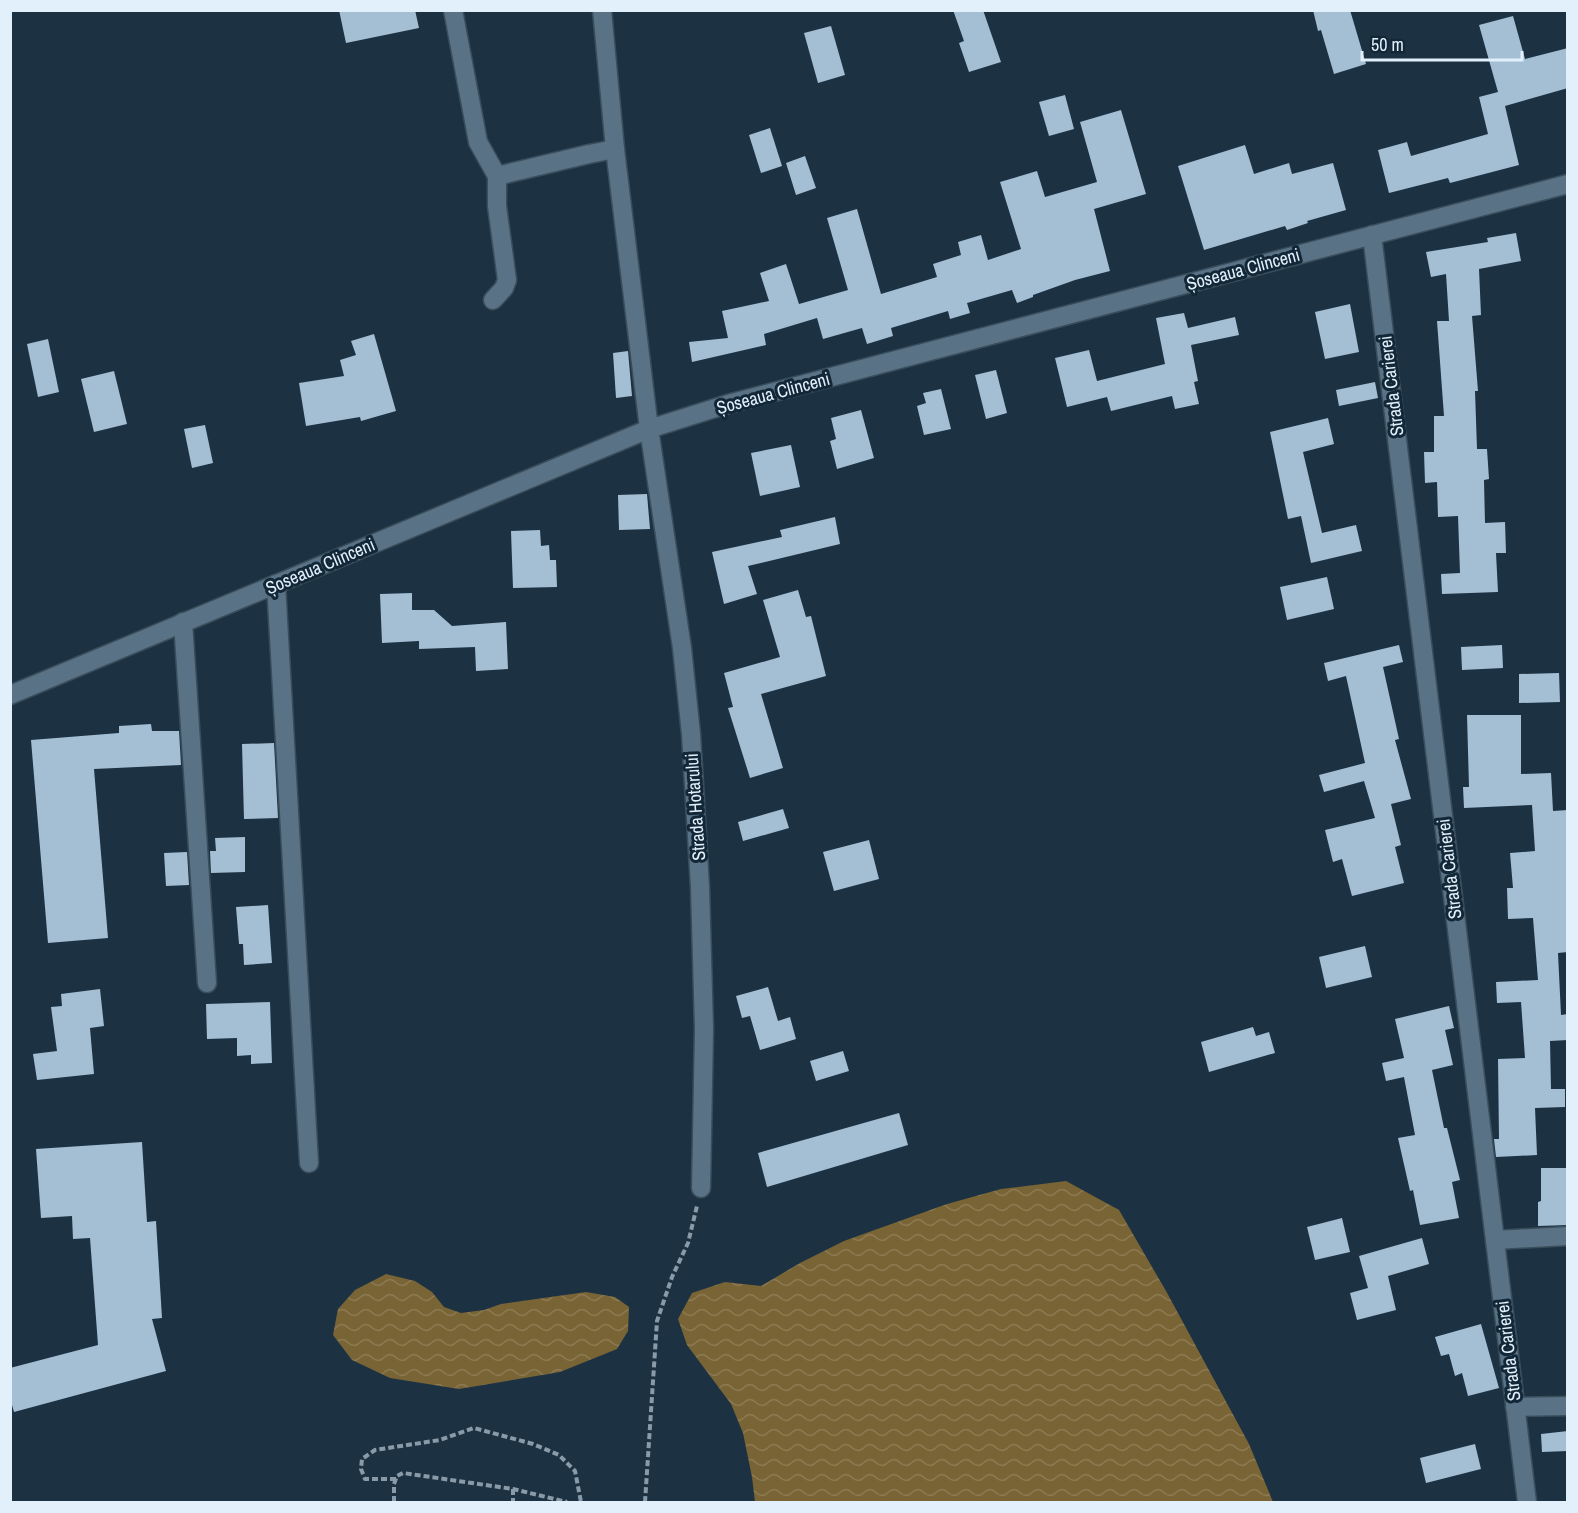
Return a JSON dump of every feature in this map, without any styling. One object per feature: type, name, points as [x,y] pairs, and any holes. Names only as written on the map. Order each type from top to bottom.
[{"type":"street","points":[[453,10],[478,142],[497,176],[497,206],[507,280],[504,288],[493,300]]},
{"type":"street","name":"Strada Hotarului","points":[[602,10],[615,149],[649,429],[682,648],[691,734],[700,887],[703,993],[701,1188]]},
{"type":"street","points":[[497,176],[615,149]]},
{"type":"street","name":"Șoseaua Clinceni","points":[[10,695],[649,429],[728,404],[1568,184]]},
{"type":"street","name":"Strada Carierei","points":[[1372,235],[1527,1503]]},
{"type":"street","points":[[276,584],[309,1163]]},
{"type":"street","points":[[183,622],[207,983]]},
{"type":"street","points":[[1495,1240],[1568,1236]]},
{"type":"street","points":[[1515,1407],[1568,1406]]},
{"type":"path","points":[[645,1503],[657,1321],[672,1277],[688,1243],[701,1188]]},
{"type":"path","points":[[396,1479],[365,1479],[361,1469],[362,1459],[375,1450],[440,1440],[474,1428],[533,1443],[559,1455],[575,1471],[581,1503]]},
{"type":"path","points":[[394,1503],[394,1484],[397,1476],[403,1473],[513,1489],[567,1503]]},
{"type":"path","points":[[513,1489],[513,1503]]},
{"type":"water","points":[[1066,1181],[1119,1210],[1249,1444],[1273,1502],[755,1502],[743,1433],[731,1404],[687,1345],[678,1319],[692,1293],[725,1282],[761,1286],[844,1241],[947,1204],[1001,1189]]},
{"type":"water","points":[[386,1274],[415,1281],[432,1292],[444,1307],[461,1313],[484,1310],[501,1304],[586,1292],[615,1297],[629,1307],[628,1331],[617,1349],[560,1372],[459,1389],[390,1378],[352,1360],[333,1335],[338,1309],[355,1290]]},
{"type":"building","points":[[339,10],[415,10],[419,28],[346,43]]},
{"type":"building","points":[[953,10],[983,10],[1001,62],[969,72],[959,43],[964,41]]},
{"type":"building","points":[[1313,10],[1350,10],[1366,64],[1334,74]]},
{"type":"building","points":[[1513,16],[1525,59],[1568,48],[1568,88],[1505,106],[1519,165],[1450,183],[1448,178],[1389,193],[1378,150],[1407,142],[1411,156],[1488,134],[1479,97],[1498,92],[1479,25]]},
{"type":"building","points":[[831,26],[845,75],[818,83],[804,33]]},
{"type":"building","points":[[1065,95],[1074,129],[1049,136],[1039,102]]},
{"type":"building","points":[[1121,110],[1146,194],[1094,209],[1110,271],[1075,280],[1017,303],[1012,290],[967,303],[970,313],[950,319],[948,311],[891,328],[893,336],[867,344],[862,328],[823,339],[817,318],[764,334],[766,345],[692,362],[689,342],[728,338],[722,311],[769,301],[760,273],[786,264],[799,304],[848,290],[827,218],[857,209],[881,294],[937,277],[933,264],[961,255],[958,242],[981,235],[988,260],[1021,249],[1000,182],[1037,171],[1045,197],[1097,182],[1080,122]]},
{"type":"building","points":[[770,128],[782,166],[761,173],[749,135]]},
{"type":"building","points":[[1245,145],[1254,174],[1289,163],[1292,174],[1333,163],[1346,210],[1307,221],[1308,223],[1287,230],[1285,226],[1204,250],[1178,166]]},
{"type":"building","points":[[805,156],[816,188],[796,195],[786,163]]},
{"type":"building","points":[[1516,233],[1521,261],[1479,269],[1481,315],[1472,316],[1478,391],[1475,391],[1477,449],[1487,449],[1489,479],[1484,480],[1485,523],[1505,522],[1506,553],[1496,553],[1498,592],[1442,594],[1441,574],[1460,573],[1458,516],[1438,517],[1437,482],[1425,483],[1424,452],[1434,452],[1434,416],[1444,416],[1437,321],[1449,321],[1446,274],[1431,277],[1426,252],[1488,242],[1487,238]]},
{"type":"building","points":[[1350,304],[1359,352],[1325,359],[1315,312]]},
{"type":"building","points":[[1184,313],[1188,328],[1235,317],[1239,335],[1191,345],[1198,381],[1194,382],[1199,404],[1175,409],[1172,396],[1111,411],[1107,397],[1067,407],[1055,358],[1089,350],[1097,381],[1165,364],[1156,318]]},
{"type":"building","points":[[374,334],[396,411],[361,421],[360,417],[306,426],[299,383],[344,376],[340,360],[356,355],[351,341]]},
{"type":"building","points":[[48,339],[59,392],[38,397],[27,344]]},
{"type":"building","points":[[628,351],[632,396],[616,398],[613,353]]},
{"type":"building","points":[[996,370],[1007,413],[986,419],[975,375]]},
{"type":"building","points":[[114,371],[127,424],[94,432],[81,379]]},
{"type":"building","points":[[1375,382],[1378,398],[1339,406],[1336,390]]},
{"type":"building","points":[[941,389],[951,429],[924,435],[917,406],[926,403],[923,393]]},
{"type":"building","points":[[861,410],[874,458],[837,469],[830,441],[836,439],[831,418]]},
{"type":"building","points":[[1328,418],[1334,444],[1303,452],[1322,533],[1356,525],[1362,551],[1311,563],[1301,516],[1288,519],[1270,432]]},
{"type":"building","points":[[205,425],[213,463],[192,468],[184,429]]},
{"type":"building","points":[[791,445],[800,487],[760,496],[751,453]]},
{"type":"building","points":[[647,494],[650,529],[619,530],[618,495]]},
{"type":"building","points":[[835,517],[840,544],[748,566],[757,594],[724,604],[712,552],[782,537],[780,530]]},
{"type":"building","points":[[540,530],[541,546],[549,545],[550,560],[556,560],[557,587],[513,588],[511,531]]},
{"type":"building","points":[[1327,577],[1334,609],[1287,620],[1280,587]]},
{"type":"building","points":[[798,590],[806,617],[811,616],[826,676],[761,694],[783,768],[750,778],[728,708],[733,707],[724,673],[780,657],[763,600]]},
{"type":"building","points":[[412,593],[412,610],[434,610],[452,626],[506,622],[508,669],[476,671],[475,647],[419,649],[419,641],[382,643],[380,594]]},
{"type":"building","points":[[1399,645],[1403,662],[1383,667],[1399,739],[1395,740],[1411,799],[1391,804],[1401,845],[1395,847],[1404,883],[1352,896],[1342,859],[1333,862],[1325,830],[1375,818],[1364,781],[1324,792],[1319,775],[1365,763],[1346,676],[1328,681],[1324,663]]},
{"type":"building","points":[[1502,645],[1503,668],[1462,670],[1461,647]]},
{"type":"building","points":[[1559,673],[1560,702],[1519,703],[1519,674]]},
{"type":"building","points":[[1467,715],[1521,715],[1521,774],[1551,773],[1553,811],[1568,810],[1568,952],[1558,953],[1561,1015],[1568,1014],[1568,1040],[1550,1041],[1551,1089],[1565,1089],[1565,1107],[1535,1108],[1537,1155],[1496,1157],[1494,1139],[1499,1139],[1498,1059],[1525,1058],[1521,1002],[1497,1003],[1496,982],[1538,980],[1533,918],[1508,919],[1507,888],[1513,888],[1510,853],[1535,851],[1532,805],[1464,808],[1463,787],[1469,787]]},
{"type":"building","points":[[151,724],[152,731],[179,731],[181,765],[94,769],[108,938],[48,943],[31,740],[119,733],[119,726]]},
{"type":"building","points":[[274,743],[278,818],[244,819],[242,744]]},
{"type":"building","points":[[783,809],[789,828],[743,841],[738,822]]},
{"type":"building","points":[[245,837],[245,872],[211,873],[210,851],[216,851],[215,838]]},
{"type":"building","points":[[869,840],[879,879],[834,891],[823,852]]},
{"type":"building","points":[[187,852],[189,885],[166,886],[164,853]]},
{"type":"building","points":[[268,905],[272,963],[244,965],[243,944],[239,944],[236,907]]},
{"type":"building","points":[[1365,946],[1372,977],[1326,988],[1319,957]]},
{"type":"building","points":[[768,987],[778,1021],[790,1017],[796,1039],[760,1050],[750,1016],[742,1018],[736,996]]},
{"type":"building","points":[[100,989],[104,1026],[90,1028],[94,1074],[37,1080],[33,1054],[57,1051],[51,1007],[62,1006],[61,994]]},
{"type":"building","points":[[270,1002],[272,1063],[251,1064],[251,1055],[237,1056],[237,1038],[207,1039],[206,1004]]},
{"type":"building","points":[[1449,1006],[1454,1028],[1445,1030],[1453,1065],[1432,1070],[1444,1128],[1447,1128],[1460,1180],[1452,1182],[1459,1218],[1420,1225],[1398,1138],[1415,1135],[1404,1077],[1386,1081],[1382,1063],[1404,1058],[1395,1019]]},
{"type":"building","points":[[1253,1027],[1256,1036],[1269,1032],[1275,1053],[1209,1072],[1201,1042]]},
{"type":"building","points":[[843,1051],[849,1071],[816,1081],[810,1061]]},
{"type":"building","points":[[899,1113],[908,1145],[767,1187],[758,1153]]},
{"type":"building","points":[[142,1142],[147,1222],[156,1221],[162,1318],[152,1319],[166,1371],[14,1412],[10,1398],[10,1368],[98,1345],[90,1238],[73,1239],[72,1216],[41,1218],[36,1149]]},
{"type":"building","points":[[1541,1168],[1568,1168],[1568,1225],[1538,1226]]},
{"type":"building","points":[[1342,1218],[1350,1252],[1315,1260],[1307,1227]]},
{"type":"building","points":[[1422,1238],[1429,1264],[1388,1276],[1396,1310],[1357,1320],[1350,1293],[1368,1288],[1359,1256]]},
{"type":"building","points":[[1481,1324],[1499,1388],[1468,1396],[1462,1373],[1455,1376],[1449,1354],[1441,1356],[1435,1337]]},
{"type":"building","points":[[1568,1431],[1568,1451],[1542,1452],[1541,1434]]},
{"type":"building","points":[[1475,1444],[1481,1469],[1426,1483],[1420,1458]]}]
